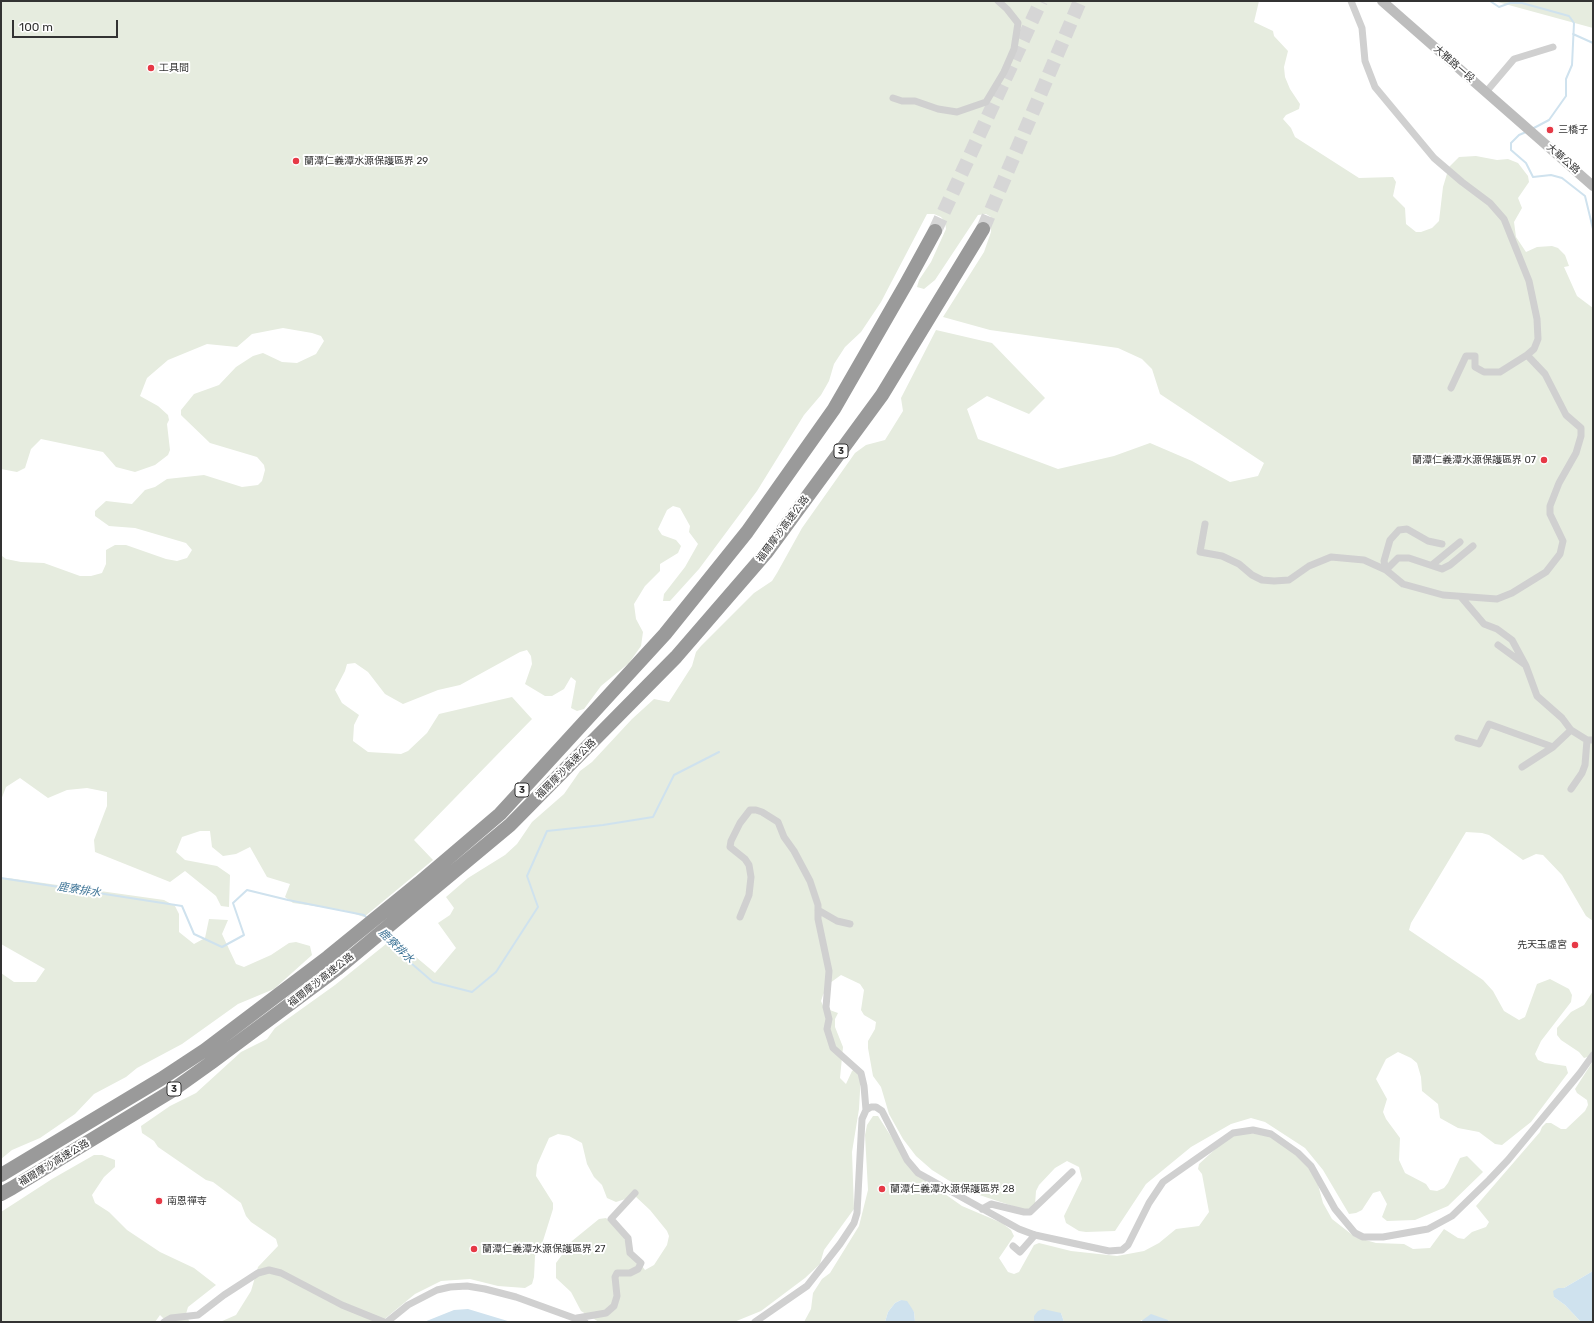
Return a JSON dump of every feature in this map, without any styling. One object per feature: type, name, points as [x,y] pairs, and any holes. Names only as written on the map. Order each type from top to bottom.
[{"type":"highway","name":"福爾摩沙高速公路","points":[[1,1194],[170,1092],[212,1062],[337,969],[510,825],[676,657],[766,553],[882,395],[983,229]]},
{"type":"highway","name":"福爾摩沙高速公路","points":[[1,1174],[161,1079],[198,1054],[328,956],[420,883],[500,814],[665,634],[747,532],[834,409],[935,231]]},
{"type":"main road","name":"大雅路一段","points":[[1382,1],[1530,130]]},
{"type":"main road","name":"大華公路","points":[[1530,130],[1593,186]]},
{"type":"street","points":[[893,98],[902,101],[915,101],[938,109],[957,112],[986,102],[1004,72],[1014,49],[1018,23],[1007,9],[998,1]]},
{"type":"street","points":[[1351,1],[1362,28],[1365,61],[1375,87],[1434,158],[1490,203],[1504,219],[1529,282],[1537,319],[1538,339],[1534,349],[1500,372],[1484,372],[1475,367],[1475,356],[1466,356],[1451,388]]},
{"type":"street","points":[[1486,92],[1514,59],[1553,47]]},
{"type":"street","points":[[1205,524],[1200,552],[1222,556],[1239,564],[1252,575],[1262,580],[1289,580],[1309,566],[1331,557],[1364,560],[1386,570],[1403,584],[1443,595],[1497,599],[1512,593],[1546,572],[1560,554],[1563,541],[1550,514],[1550,506],[1559,483],[1576,453],[1581,436],[1581,428],[1566,415],[1545,374],[1527,355]]},
{"type":"street","points":[[1386,570],[1384,561],[1390,540],[1399,530],[1407,529],[1428,541],[1442,544]]},
{"type":"street","points":[[1432,565],[1460,542]]},
{"type":"street","points":[[1386,570],[1398,558],[1409,558],[1442,569],[1450,565],[1473,546]]},
{"type":"street","points":[[1461,597],[1484,624],[1497,629],[1512,640],[1526,666],[1537,696],[1562,718],[1571,730],[1590,740],[1582,773],[1571,789]]},
{"type":"street","points":[[1498,645],[1526,666]]},
{"type":"street","points":[[1458,738],[1479,744],[1489,724],[1553,747]]},
{"type":"street","points":[[1522,767],[1553,747],[1571,730]]},
{"type":"street","points":[[740,917],[749,895],[751,877],[749,865],[745,859],[730,847],[731,841],[740,823],[750,810],[756,810],[778,822],[784,837],[794,851],[810,881],[818,905],[818,919],[829,971],[826,1007],[829,1019],[827,1029],[833,1048],[861,1073],[864,1086],[866,1110],[862,1119],[858,1213],[854,1223],[840,1244],[807,1286],[756,1322]]},
{"type":"street","points":[[818,910],[837,921],[850,924]]},
{"type":"street","points":[[866,1110],[871,1107],[876,1107],[882,1111],[907,1160],[918,1173],[1019,1229],[1036,1235],[1109,1251],[1122,1250],[1128,1245],[1149,1203],[1163,1182],[1233,1133],[1253,1130],[1271,1134],[1298,1153],[1311,1166],[1335,1209],[1355,1233],[1363,1237],[1383,1237],[1428,1229],[1452,1216],[1489,1180],[1575,1079],[1593,1055]]},
{"type":"street","points":[[982,1209],[991,1204],[1024,1212],[1030,1212],[1072,1172]]},
{"type":"street","points":[[577,1318],[606,1313],[614,1306],[617,1296],[615,1277],[617,1273],[630,1273],[638,1270],[641,1264],[630,1253],[628,1238],[611,1219],[634,1193]]},
{"type":"street","points":[[1013,1246],[1020,1252],[1036,1235]]},
{"type":"street","points":[[164,1322],[171,1318],[198,1315],[224,1295],[258,1273],[269,1270],[281,1273],[342,1305],[386,1322],[408,1305],[437,1290],[450,1287],[468,1286],[516,1297],[585,1322]]},
{"type":"shaded area","points":[[1,1],[1259,1],[1254,22],[1273,31],[1274,36],[1288,51],[1284,67],[1285,77],[1290,89],[1300,104],[1299,109],[1286,115],[1283,119],[1291,128],[1295,137],[1359,178],[1393,177],[1396,182],[1393,196],[1405,208],[1406,224],[1416,232],[1421,232],[1432,228],[1439,221],[1443,187],[1449,167],[1459,157],[1476,156],[1497,160],[1508,159],[1518,163],[1528,176],[1529,182],[1518,198],[1522,208],[1514,222],[1516,237],[1526,252],[1537,247],[1552,246],[1558,248],[1565,255],[1569,266],[1564,267],[1577,296],[1593,308],[1593,921],[1586,916],[1562,875],[1543,855],[1536,854],[1523,860],[1489,835],[1466,832],[1411,923],[1409,930],[1483,980],[1493,991],[1504,1011],[1519,1020],[1525,1017],[1537,984],[1550,979],[1569,989],[1572,995],[1571,1002],[1541,1041],[1535,1054],[1538,1060],[1545,1063],[1566,1066],[1568,1073],[1531,1122],[1502,1145],[1495,1144],[1479,1132],[1458,1128],[1440,1118],[1438,1104],[1422,1091],[1421,1077],[1417,1063],[1411,1058],[1398,1052],[1386,1059],[1376,1079],[1387,1099],[1383,1112],[1386,1119],[1400,1138],[1399,1160],[1405,1173],[1426,1184],[1430,1190],[1437,1191],[1444,1188],[1448,1183],[1460,1158],[1467,1156],[1483,1172],[1448,1206],[1415,1220],[1387,1221],[1382,1217],[1387,1204],[1380,1191],[1373,1193],[1362,1210],[1349,1214],[1323,1170],[1305,1148],[1265,1122],[1251,1118],[1231,1124],[1191,1147],[1146,1184],[1115,1231],[1086,1232],[1079,1231],[1066,1223],[1064,1216],[1082,1179],[1079,1167],[1067,1161],[1055,1168],[1039,1185],[1036,1191],[1035,1205],[1031,1212],[964,1190],[932,1170],[916,1156],[903,1139],[889,1114],[881,1087],[873,1076],[868,1041],[875,1029],[876,1022],[864,1015],[861,1010],[864,990],[860,984],[841,975],[830,983],[821,1001],[824,1008],[838,1013],[835,1019],[835,1027],[843,1047],[840,1078],[846,1084],[852,1071],[858,1067],[861,1073],[859,1109],[852,1152],[854,1209],[824,1250],[820,1264],[805,1278],[761,1311],[734,1322],[599,1322],[581,1311],[571,1292],[556,1278],[556,1263],[572,1241],[599,1219],[606,1218],[622,1232],[627,1246],[645,1270],[654,1265],[667,1245],[669,1236],[667,1231],[650,1210],[635,1196],[616,1202],[607,1198],[602,1185],[594,1177],[587,1164],[582,1143],[569,1136],[558,1134],[549,1138],[537,1165],[536,1176],[553,1203],[553,1209],[542,1244],[535,1256],[534,1277],[532,1284],[525,1288],[498,1286],[470,1279],[441,1281],[415,1294],[381,1322],[220,1322],[236,1315],[251,1291],[258,1267],[278,1246],[276,1239],[251,1222],[246,1216],[241,1203],[213,1182],[206,1180],[158,1147],[154,1141],[142,1133],[141,1126],[170,1106],[196,1093],[241,1052],[267,1039],[275,1028],[335,985],[386,944],[410,952],[435,973],[456,948],[438,923],[450,915],[454,908],[446,897],[468,878],[505,855],[517,844],[532,822],[564,794],[580,771],[592,762],[632,719],[654,699],[669,702],[692,666],[696,652],[701,646],[754,593],[772,581],[802,528],[855,453],[866,445],[885,440],[903,411],[901,398],[936,330],[992,343],[1045,398],[1029,414],[987,396],[967,409],[978,439],[1058,469],[1114,456],[1150,443],[1192,461],[1230,482],[1258,476],[1264,463],[1160,394],[1152,369],[1142,359],[1118,348],[990,330],[943,317],[984,252],[991,232],[991,217],[986,214],[978,215],[935,280],[924,289],[917,287],[919,280],[931,262],[946,229],[945,222],[941,217],[934,214],[927,214],[881,302],[861,332],[845,347],[834,364],[829,381],[821,395],[804,415],[757,491],[699,569],[670,601],[663,601],[664,594],[685,567],[698,544],[689,532],[690,526],[680,508],[673,506],[667,510],[658,529],[662,535],[676,540],[681,546],[678,553],[660,564],[660,571],[645,586],[634,604],[636,619],[643,632],[641,646],[629,663],[601,686],[584,709],[577,711],[571,708],[576,681],[571,677],[564,689],[552,696],[545,696],[525,684],[532,664],[531,656],[527,650],[520,652],[460,685],[438,690],[403,704],[385,694],[368,672],[355,663],[347,664],[335,690],[342,703],[359,715],[354,725],[353,741],[368,752],[401,754],[408,751],[427,733],[439,714],[512,697],[532,719],[414,840],[433,860],[364,917],[343,910],[293,903],[285,897],[290,884],[267,877],[250,847],[236,854],[223,856],[212,847],[210,831],[200,831],[182,837],[176,852],[185,860],[217,866],[230,875],[229,907],[221,906],[216,896],[185,871],[170,882],[95,852],[94,840],[107,806],[107,792],[87,788],[67,790],[48,798],[20,778],[6,787],[1,800],[1,548],[2,556],[6,559],[21,562],[44,563],[80,576],[91,576],[102,573],[106,564],[106,550],[115,545],[126,545],[166,559],[177,561],[187,558],[192,550],[186,543],[135,528],[109,526],[95,516],[95,511],[106,501],[132,504],[145,490],[155,487],[167,479],[204,475],[242,487],[258,485],[262,481],[265,470],[264,465],[257,457],[210,443],[181,415],[181,410],[194,394],[219,385],[236,367],[253,356],[263,353],[282,362],[297,363],[316,354],[324,341],[321,336],[312,333],[283,328],[252,334],[237,347],[207,344],[168,360],[147,378],[140,396],[158,406],[168,415],[169,420],[167,424],[170,450],[168,455],[155,465],[135,472],[116,467],[103,452],[41,439],[31,449],[25,468],[17,472],[1,469]]},
{"type":"shaded area","points":[[1494,1],[1593,1],[1593,28]]},
{"type":"shaded area","points":[[8,878],[164,900],[175,906],[179,914],[179,932],[194,944],[205,938],[209,919],[228,920],[222,934],[236,964],[244,967],[271,955],[289,943],[296,942],[310,946],[312,955],[274,989],[238,1004],[182,1044],[137,1068],[126,1077],[94,1094],[75,1114],[40,1138],[12,1150],[1,1159],[1,973],[14,982],[36,982],[45,969],[1,944],[1,879]]},
{"type":"shaded area","points":[[1593,991],[1593,1054],[1584,1058],[1579,1052],[1561,1040],[1557,1035],[1557,1028],[1571,1012],[1584,1005]]},
{"type":"shaded area","points":[[1593,1061],[1593,1271],[1564,1288],[1558,1288],[1554,1297],[1565,1305],[1581,1322],[1169,1322],[1168,1320],[1141,1320],[1140,1322],[1064,1322],[1061,1313],[1034,1316],[1034,1322],[915,1322],[914,1312],[901,1300],[895,1303],[888,1312],[885,1322],[804,1322],[811,1309],[813,1293],[822,1279],[830,1273],[859,1226],[868,1190],[865,1135],[867,1125],[873,1116],[878,1116],[903,1155],[925,1180],[962,1206],[1002,1223],[1011,1230],[1014,1236],[999,1258],[1008,1272],[1014,1274],[1019,1272],[1034,1245],[1039,1243],[1071,1251],[1117,1256],[1144,1251],[1159,1243],[1176,1229],[1199,1226],[1209,1212],[1202,1174],[1198,1169],[1199,1164],[1223,1142],[1232,1136],[1249,1133],[1272,1136],[1301,1155],[1317,1181],[1323,1203],[1332,1219],[1355,1237],[1376,1243],[1404,1244],[1413,1249],[1430,1248],[1444,1229],[1458,1238],[1464,1239],[1472,1232],[1486,1227],[1489,1222],[1476,1206],[1540,1132],[1542,1127],[1546,1123],[1551,1123],[1561,1129],[1566,1129],[1585,1111],[1588,1105],[1587,1100],[1577,1093],[1575,1089]]},
{"type":"shaded area","points":[[94,1155],[102,1155],[115,1160],[115,1167],[104,1177],[92,1195],[95,1203],[109,1212],[127,1230],[160,1252],[194,1268],[216,1285],[188,1307],[186,1314],[189,1321],[192,1322],[164,1322],[164,1319],[160,1315],[155,1322],[1,1322],[1,1212],[52,1179]]},
{"type":"water","points":[[1593,1271],[1593,1322],[1581,1322],[1565,1305],[1554,1297],[1553,1291],[1558,1288],[1564,1288]]},
{"type":"water","points":[[901,1300],[907,1301],[911,1307],[914,1312],[915,1322],[885,1322],[888,1312],[895,1303]]},
{"type":"water","points":[[468,1309],[511,1322],[424,1322],[454,1310]]},
{"type":"water","points":[[1043,1309],[1061,1313],[1064,1322],[1034,1322],[1034,1316],[1038,1311]]},
{"type":"water","points":[[1151,1314],[1168,1320],[1169,1322],[1140,1322]]},
{"type":"waterway","points":[[1490,1],[1499,7],[1510,3],[1522,3],[1569,16],[1574,23],[1572,65],[1566,79],[1566,96],[1549,120],[1532,129]]},
{"type":"waterway","points":[[1573,34],[1593,43]]},
{"type":"waterway","points":[[1526,132],[1519,135],[1511,143],[1511,150],[1526,163],[1533,177],[1551,175],[1562,178],[1585,196],[1593,229]]},
{"type":"waterway","name":"鹿寮排水","points":[[384,936],[404,957],[433,982],[472,992],[496,972],[538,907],[527,876],[547,831],[603,825],[653,817],[674,775],[719,752]]},
{"type":"waterway","name":"鹿寮排水","points":[[1,878],[182,906],[194,934],[222,947],[244,935],[233,903],[247,890],[288,900],[364,915],[367,918]]},
{"type":"tunnel","points":[[935,231],[1041,1]]},
{"type":"tunnel","points":[[983,229],[1080,1]]},
{"type":"place","name":"工具間","points":[[151,68]]},
{"type":"place","name":"三橋子","points":[[1550,130]]},
{"type":"place","name":"蘭潭仁義潭水源保護區界 29","points":[[296,161]]},
{"type":"place","name":"蘭潭仁義潭水源保護區界 07","points":[[1544,460]]},
{"type":"place","name":"先天玉虛宮","points":[[1575,945]]},
{"type":"place","name":"蘭潭仁義潭水源保護區界 28","points":[[882,1189]]},
{"type":"place","name":"南恩禪寺","points":[[159,1201]]},
{"type":"place","name":"蘭潭仁義潭水源保護區界 27","points":[[474,1249]]}]
